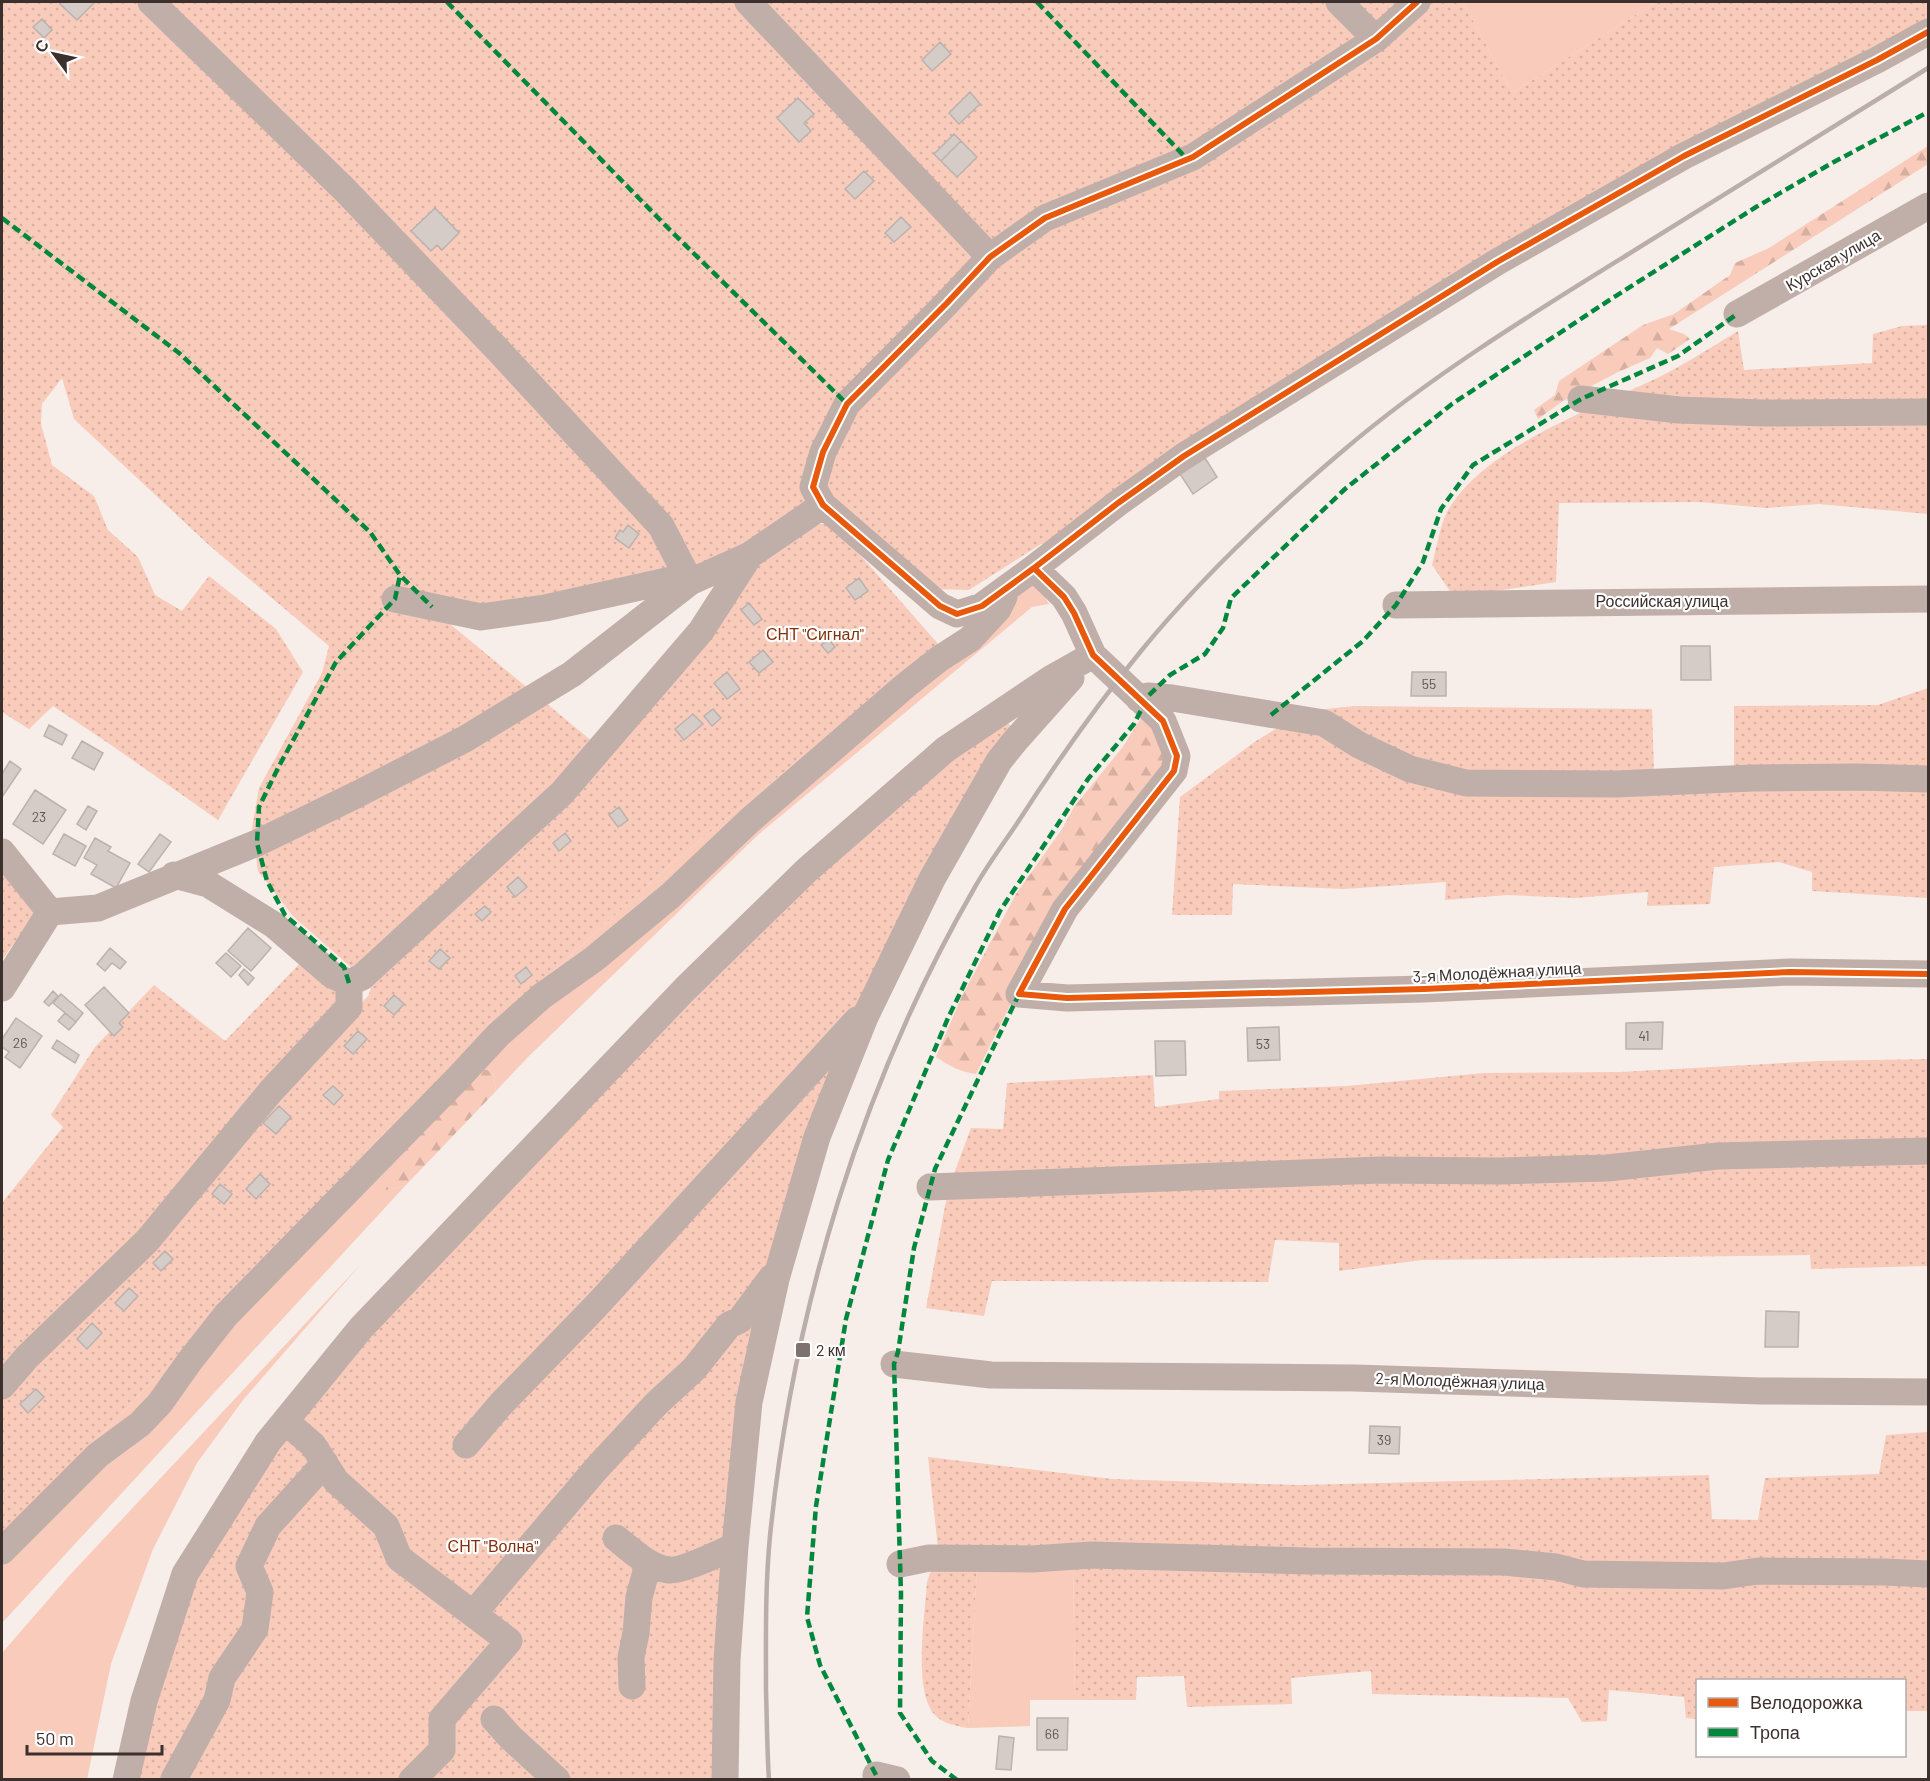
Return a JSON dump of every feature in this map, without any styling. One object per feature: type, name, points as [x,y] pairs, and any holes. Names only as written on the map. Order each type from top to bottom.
[{"type":"street","points":[[151,2],[344,189],[514,367],[661,526],[690,582]]},
{"type":"street","points":[[748,2],[990,257]]},
{"type":"street","points":[[1339,2],[1376,39]]},
{"type":"street","points":[[1417,2],[1376,39],[1193,157],[1045,218],[990,257],[847,404],[823,452],[813,487],[823,505],[940,606],[957,614],[982,606],[1184,456],[1497,262],[1684,156],[1929,32]]},
{"type":"street","name":"Курская улица","points":[[1737,314],[1929,206]]},
{"type":"street","points":[[1581,399],[1679,410],[1929,412]]},
{"type":"street","points":[[50,912],[98,908],[257,843],[465,738],[572,674],[690,582],[750,555],[823,505]]},
{"type":"street","points":[[174,875],[208,884],[274,925],[332,975],[349,983],[362,977],[562,793],[701,631],[750,555]]},
{"type":"street","points":[[1034,568],[1064,597],[1093,655],[1139,699],[1148,696],[1172,698],[1324,723],[1359,745],[1410,769],[1466,783],[1616,784],[1765,778],[1929,779]]},
{"type":"street","points":[[395,599],[481,617],[545,609],[676,579],[690,582]]},
{"type":"street","points":[[2,1551],[98,1455],[140,1424],[160,1403],[226,1315],[498,1035],[542,996],[594,959],[670,896],[749,821],[905,686],[969,639],[998,609],[1010,585]]},
{"type":"street","name":"Российская улица","points":[[1396,604],[1929,599]]},
{"type":"street","points":[[725,1779],[727,1660],[735,1546],[750,1402],[779,1268],[817,1137],[870,1007],[932,879],[999,761],[1093,655]]},
{"type":"street","points":[[126,1779],[144,1701],[185,1574],[268,1442],[361,1328],[685,990],[807,870],[946,749],[1052,678],[1093,655]]},
{"type":"street","name":"3-я Молодёжная улица","points":[[1139,699],[1163,721],[1177,756],[1174,771],[1065,909],[1018,994],[1067,998],[1424,989],[1790,972],[1929,974]]},
{"type":"street","points":[[2,852],[50,912]]},
{"type":"street","points":[[2,988],[50,912]]},
{"type":"street","points":[[2,1386],[27,1357],[147,1241],[271,1091],[349,1007],[349,983]]},
{"type":"street","points":[[466,1445],[501,1404],[597,1305],[870,1007]]},
{"type":"street","points":[[930,1187],[1380,1170],[1500,1171],[1595,1168],[1718,1156],[1929,1152]]},
{"type":"street","points":[[473,1614],[596,1469],[656,1404],[694,1369],[729,1325],[740,1320],[779,1268]]},
{"type":"street","name":"2-я Молодёжная улица","points":[[894,1365],[991,1376],[1355,1378],[1761,1391],[1929,1392]]},
{"type":"street","points":[[285,1421],[313,1445],[336,1481],[386,1526],[399,1558],[509,1641],[442,1719],[442,1750],[412,1779]]},
{"type":"street","points":[[174,1779],[217,1700],[222,1678],[255,1629],[260,1592],[249,1566],[268,1526],[324,1463]]},
{"type":"street","points":[[616,1539],[651,1564],[670,1570],[700,1561],[735,1546]]},
{"type":"street","points":[[900,1564],[929,1558],[1032,1559],[1092,1555],[1308,1561],[1504,1562],[1556,1567],[1583,1574],[1723,1576],[1758,1571],[1862,1571],[1929,1574]]},
{"type":"street","points":[[632,1686],[631,1657],[639,1597],[646,1572],[651,1564]]},
{"type":"street","points":[[494,1719],[557,1779]]},
{"type":"green space","points":[[2,2],[1463,2],[1512,93],[1656,2],[1928,2],[1928,25],[1751,115],[1052,547],[1041,544],[969,590],[933,589],[823,492],[677,587],[444,619],[593,742],[557,784],[362,977],[293,916],[258,871],[252,828],[259,788],[322,673],[329,646],[210,546],[74,419],[62,378],[42,404],[41,424],[52,465],[94,496],[108,530],[138,557],[155,595],[182,611],[209,576],[276,629],[303,672],[218,820],[53,706],[29,729],[2,712]]},
{"type":"green space","points":[[1463,2],[1656,2],[1512,93]]},
{"type":"green space","points":[[1928,146],[1928,164],[1669,329],[1684,334],[1690,339],[1668,354],[1657,348],[1650,358],[1563,401],[1538,419],[1534,410],[1555,395],[1559,381],[1643,325],[1674,314],[1730,275],[1735,263],[1769,248]]},
{"type":"green space","points":[[1928,325],[1928,514],[1819,504],[1766,508],[1699,502],[1559,503],[1556,582],[1454,597],[1432,565],[1447,512],[1464,488],[1488,467],[1544,431],[1663,375],[1738,331],[1744,370],[1872,363],[1873,334],[1902,326]]},
{"type":"green space","name":"СНТ \"Сигнал\"","points":[[832,523],[939,645],[671,864],[471,1046],[365,1152],[246,1285],[2,1541],[2,1203],[63,1127],[51,1115],[95,1047],[154,985],[225,1041],[305,958],[342,998],[283,1084],[369,995],[373,977],[757,564],[806,525]]},
{"type":"green space","points":[[1035,579],[1049,604],[1032,607],[759,834],[528,1057],[496,1091],[493,1072],[386,1190],[405,1186],[2,1623],[2,1541],[246,1285],[365,1152],[471,1046],[671,864],[939,645]]},
{"type":"green space","points":[[1928,688],[1928,898],[1812,891],[1812,872],[1779,862],[1714,867],[1710,904],[1647,906],[1648,892],[1575,898],[1507,895],[1445,900],[1446,882],[1344,889],[1233,884],[1232,915],[1172,915],[1180,797],[1256,741],[1305,711],[1355,706],[1652,709],[1654,772],[1734,768],[1734,706],[1878,705]]},
{"type":"green space","points":[[1143,715],[1167,751],[1159,772],[1033,959],[976,1074],[951,1066],[936,1057],[961,998],[1016,894],[1062,829],[1074,807],[1122,748]]},
{"type":"green space","name":"СНТ \"Волна\"","points":[[1005,719],[1015,732],[955,823],[777,1250],[720,1779],[134,1780],[190,1580],[299,1414],[379,1325],[668,1023],[870,826]]},
{"type":"green space","points":[[2,867],[38,910],[2,960]]},
{"type":"green space","points":[[1928,1059],[1928,1266],[1811,1269],[1810,1255],[1422,1260],[1339,1271],[1339,1243],[1275,1240],[1268,1282],[992,1281],[984,1316],[926,1308],[948,1190],[971,1128],[1003,1129],[1007,1083],[1153,1075],[1155,1107],[1219,1099],[1219,1091],[1347,1086],[1484,1073],[1621,1072],[1819,1061]]},
{"type":"green space","points":[[476,1067],[493,1072],[496,1091],[405,1186],[386,1190],[378,1179],[400,1145]]},
{"type":"green space","points":[[361,1264],[243,1400],[197,1463],[153,1549],[111,1664],[87,1779],[2,1779],[2,1653],[68,1577]]},
{"type":"green space","points":[[1928,1432],[1928,1711],[1906,1711],[1906,1679],[1696,1679],[1696,1719],[1686,1718],[1684,1697],[1609,1690],[1607,1721],[1582,1722],[1568,1698],[1372,1694],[1371,1671],[1291,1678],[1292,1704],[1187,1707],[1184,1676],[1137,1677],[1136,1700],[1075,1700],[1073,1564],[938,1548],[928,1457],[1112,1479],[1299,1485],[1709,1475],[1712,1519],[1758,1520],[1765,1478],[1879,1474],[1886,1435]]},
{"type":"green space","points":[[1073,1564],[1075,1700],[1030,1700],[1030,1726],[968,1728],[977,1567]]},
{"type":"green space","points":[[932,1567],[977,1567],[968,1728],[949,1724],[937,1717],[928,1703],[924,1687],[923,1632],[927,1582]]},
{"type":"building","points":[[61,2],[95,2],[77,20],[60,4]]},
{"type":"building","points":[[42,19],[52,30],[44,38],[33,27]]},
{"type":"building","points":[[940,42],[951,54],[932,71],[922,60]]},
{"type":"building","points":[[970,92],[980,104],[959,124],[949,113]]},
{"type":"building","points":[[798,98],[814,114],[804,123],[811,131],[799,142],[777,118]]},
{"type":"building","points":[[954,134],[961,141],[941,161],[934,154]]},
{"type":"building","points":[[961,141],[977,157],[957,177],[941,161]]},
{"type":"building","points":[[864,171],[874,181],[855,199],[845,189]]},
{"type":"building","points":[[435,208],[459,233],[442,250],[437,245],[431,251],[411,231]]},
{"type":"building","points":[[901,217],[911,227],[894,242],[885,233]]},
{"type":"building","points":[[1205,458],[1217,477],[1193,494],[1180,474]]},
{"type":"building","points":[[628,525],[639,534],[629,548],[615,538],[620,530],[623,532]]},
{"type":"building","points":[[859,578],[868,591],[855,600],[846,588]]},
{"type":"building","points":[[749,603],[762,619],[754,625],[741,610]]},
{"type":"building","points":[[829,640],[835,647],[828,653],[821,645]]},
{"type":"building","points":[[1681,646],[1710,646],[1711,680],[1681,680]]},
{"type":"building","points":[[763,650],[773,662],[759,673],[749,662]]},
{"type":"building","points":[[727,672],[740,689],[727,699],[714,683]]},
{"type":"building","points":[[1412,672],[1446,672],[1446,696],[1411,696]]},
{"type":"building","points":[[713,709],[721,718],[712,726],[704,716]]},
{"type":"building","points":[[693,714],[703,724],[684,740],[675,729]]},
{"type":"building","points":[[49,725],[67,735],[62,745],[44,736]]},
{"type":"building","points":[[82,741],[103,753],[94,770],[72,758]]},
{"type":"building","points":[[10,761],[21,769],[2,797],[2,774]]},
{"type":"building","points":[[35,790],[66,810],[43,844],[13,824]]},
{"type":"building","points":[[88,806],[97,811],[86,830],[77,824]]},
{"type":"building","points":[[619,807],[628,820],[618,827],[609,815]]},
{"type":"building","points":[[565,833],[571,841],[559,851],[553,843]]},
{"type":"building","points":[[64,834],[86,846],[75,866],[53,854]]},
{"type":"building","points":[[160,834],[171,842],[149,872],[138,864]]},
{"type":"building","points":[[95,838],[111,847],[108,851],[130,863],[116,888],[91,874],[97,865],[84,858]]},
{"type":"building","points":[[518,877],[527,887],[515,897],[507,887]]},
{"type":"building","points":[[485,906],[491,912],[482,921],[475,914]]},
{"type":"building","points":[[248,928],[271,948],[251,971],[228,951]]},
{"type":"building","points":[[110,948],[126,962],[120,969],[112,963],[105,971],[97,964]]},
{"type":"building","points":[[440,949],[450,958],[439,969],[429,961]]},
{"type":"building","points":[[226,953],[241,966],[231,977],[216,963]]},
{"type":"building","points":[[526,967],[532,975],[521,984],[515,976]]},
{"type":"building","points":[[244,969],[254,978],[248,985],[239,975]]},
{"type":"building","points":[[104,987],[129,1013],[119,1023],[123,1027],[114,1036],[85,1005]]},
{"type":"building","points":[[53,991],[58,996],[49,1006],[44,1002]]},
{"type":"building","points":[[61,994],[83,1013],[76,1022],[53,1003]]},
{"type":"building","points":[[394,995],[404,1004],[394,1015],[384,1006]]},
{"type":"building","points":[[65,1013],[76,1022],[69,1030],[58,1021]]},
{"type":"building","points":[[16,1018],[42,1036],[20,1068],[5,1057],[9,1052],[2,1047],[2,1039]]},
{"type":"building","points":[[1663,1022],[1662,1049],[1626,1049],[1626,1023]]},
{"type":"building","points":[[1279,1027],[1280,1060],[1248,1061],[1247,1028]]},
{"type":"building","points":[[358,1031],[367,1039],[353,1054],[344,1046]]},
{"type":"building","points":[[57,1040],[79,1055],[75,1063],[52,1048]]},
{"type":"building","points":[[1155,1041],[1185,1041],[1186,1075],[1156,1076]]},
{"type":"building","points":[[333,1086],[343,1095],[334,1105],[323,1095]]},
{"type":"building","points":[[279,1106],[291,1117],[276,1134],[263,1123]]},
{"type":"building","points":[[260,1174],[270,1184],[256,1199],[246,1189]]},
{"type":"building","points":[[220,1184],[232,1194],[224,1204],[212,1194]]},
{"type":"building","points":[[165,1251],[173,1259],[161,1271],[153,1263]]},
{"type":"building","points":[[129,1288],[138,1296],[124,1311],[115,1303]]},
{"type":"building","points":[[1766,1311],[1799,1312],[1798,1347],[1765,1347]]},
{"type":"building","points":[[92,1323],[102,1333],[87,1349],[77,1339]]},
{"type":"building","points":[[36,1389],[44,1397],[28,1413],[20,1404]]},
{"type":"building","points":[[1370,1426],[1400,1427],[1399,1454],[1369,1453]]},
{"type":"building","points":[[1037,1718],[1068,1718],[1067,1750],[1037,1750]]},
{"type":"building","points":[[999,1736],[1014,1738],[1011,1770],[996,1769]]},
{"type":"railway","points":[[769,1780],[766,1633],[770,1536],[781,1451],[796,1367],[815,1283],[838,1201],[866,1119],[898,1040],[934,962],[975,887],[1047,778],[1124,672],[1213,571],[1318,472],[1378,422],[1447,371],[1518,323],[1928,68]]},
{"type":"marked path","points":[[447,2],[670,230],[847,404]]},
{"type":"marked path","points":[[1037,2],[1187,159]]},
{"type":"marked path","points":[[876,1775],[820,1665],[807,1617],[816,1506],[846,1319],[888,1160],[948,1018],[1000,911],[1088,779],[1134,724],[1148,696],[1170,675],[1205,654],[1223,628],[1231,598],[1345,489],[1452,404],[1608,301],[1756,207],[1928,112]]},
{"type":"marked path","points":[[2,218],[179,353],[370,532],[400,575],[432,607]]},
{"type":"marked path","points":[[1271,715],[1363,641],[1396,605],[1423,562],[1441,509],[1473,465],[1581,399],[1678,356],[1737,314]]},
{"type":"marked path","points":[[349,983],[344,967],[285,915],[267,881],[257,843],[259,807],[336,662],[395,599],[400,575]]},
{"type":"marked path","points":[[957,1780],[932,1761],[900,1713],[901,1594],[894,1364],[898,1352],[914,1248],[935,1169],[1019,994]]},
{"type":"cycle path","points":[[1417,2],[1376,39],[1193,157],[1045,218],[990,257],[847,404],[823,452],[813,487],[823,505],[940,606],[957,614],[982,606],[1034,568],[1064,597],[1093,655],[1163,721],[1177,756],[1174,771],[1065,909],[1019,994],[1067,998],[1424,989],[1790,972],[1928,974]]},
{"type":"cycle path","points":[[1034,568],[1118,503],[1184,456],[1497,262],[1684,156],[1877,60],[1928,32]]},
{"type":"place","name":"2 км","points":[[803,1350]]}]
